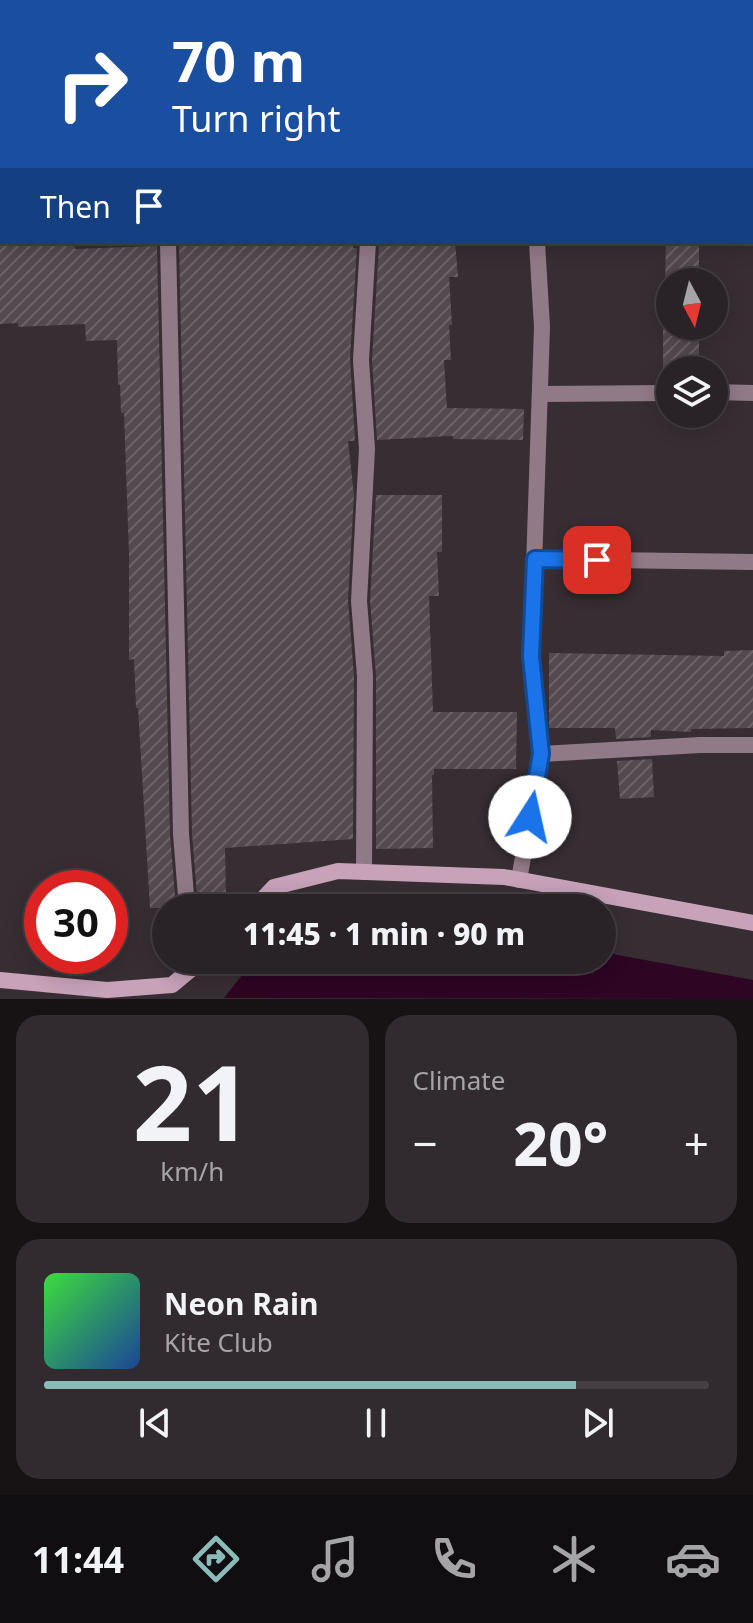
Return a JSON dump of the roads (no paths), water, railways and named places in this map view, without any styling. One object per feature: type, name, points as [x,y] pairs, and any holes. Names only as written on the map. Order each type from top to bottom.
[{"type":"street","points":[[168,244],[181,834],[186,894]]},
{"type":"street","points":[[364,872],[365,676],[359,601],[367,449],[361,360],[368,244]]},
{"type":"street","points":[[519,880],[541,754],[531,656],[542,327],[537,244]]},
{"type":"street","points":[[728,392],[753,393]]},
{"type":"street","points":[[540,394],[656,393]]},
{"type":"street","points":[[535,559],[753,562]]},
{"type":"street","points":[[541,754],[753,745]]},
{"type":"street","points":[[267,894],[274,887],[338,871],[519,880],[753,923]]},
{"type":"street","points":[[0,980],[107,990],[172,992],[186,974]]}]
